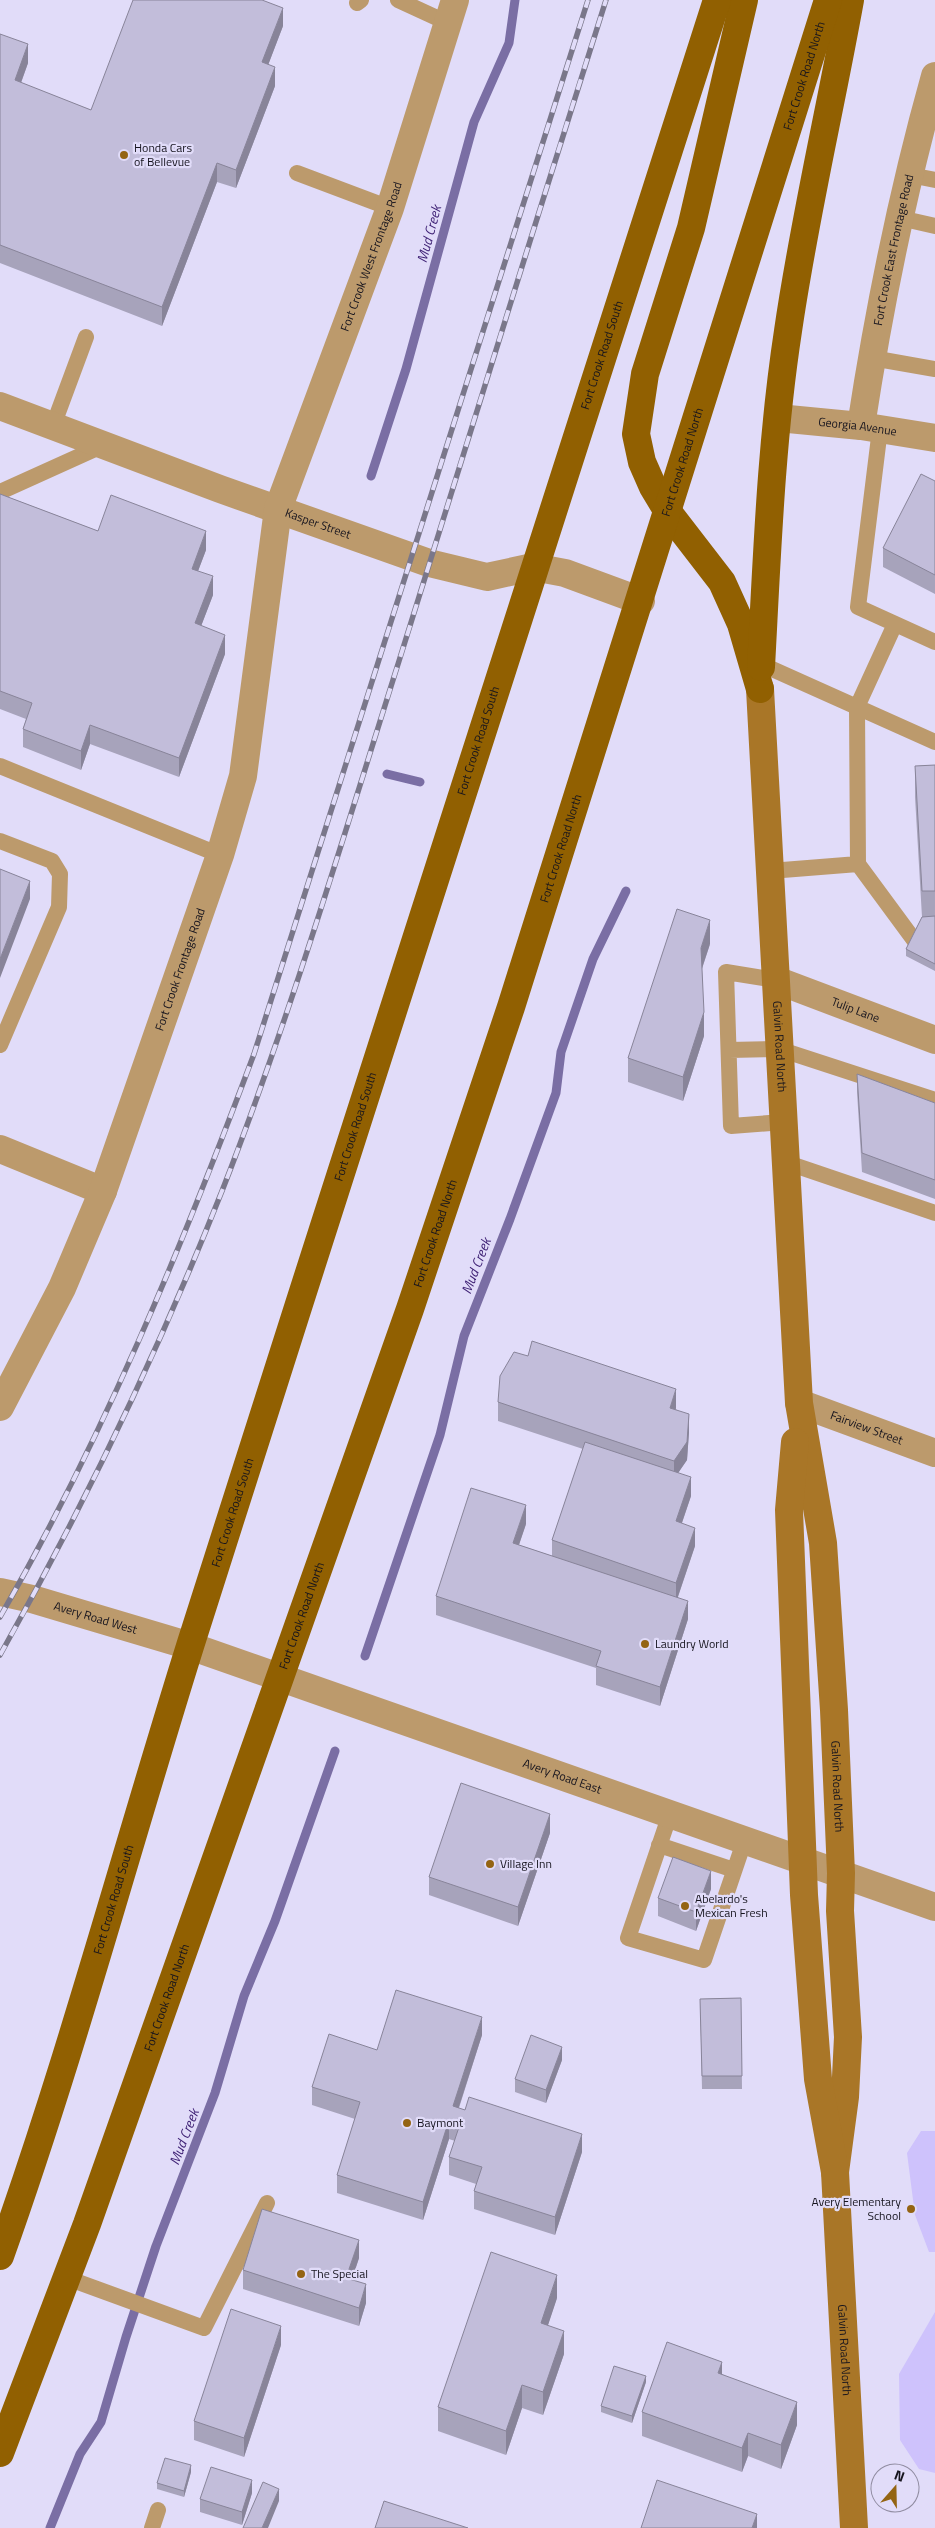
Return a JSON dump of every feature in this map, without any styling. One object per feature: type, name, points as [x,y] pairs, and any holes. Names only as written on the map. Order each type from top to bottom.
[{"type":"main road","name":"Fort Crook Road South","points":[[0,2256],[72,2038],[190,1646],[717,0]]},
{"type":"main road","points":[[744,0],[691,228],[645,374],[638,406],[636,434],[642,462],[668,512],[722,582],[741,624],[760,676]]},
{"type":"main road","name":"Fort Crook Road North","points":[[0,2452],[67,2278],[410,1309],[511,1007],[641,601],[828,0]]},
{"type":"main road","points":[[760,676],[778,418],[787,333],[805,222],[850,0]]},
{"type":"main road","name":"Galvin Road North","points":[[760,676],[799,1403],[823,1544],[834,1710],[841,1873],[840,1911],[848,2037],[845,2097],[836,2172]]},
{"type":"main road","name":"Galvin Road North","points":[[799,1403],[789,1510],[803,1860],[818,2079],[836,2172],[854,2528]]},
{"type":"street","name":"Fort Crook West Frontage Road","points":[[278,509],[390,208],[451,11]]},
{"type":"street","name":"Fort Crook East Frontage Road","points":[[870,428],[872,358],[900,218],[923,178],[934,83]]},
{"type":"street","name":"Kasper Street","points":[[0,406],[429,563],[467,574],[487,577],[534,567],[566,573],[641,601]]},
{"type":"street","name":"Georgia Avenue","points":[[778,418],[870,428],[935,438]]},
{"type":"street","name":"Fort Crook Frontage Road","points":[[0,1407],[62,1288],[104,1191],[220,855],[243,776],[278,509]]},
{"type":"street","name":"Tulip Lane","points":[[776,980],[935,1040]]},
{"type":"street","points":[[0,1149],[104,1191]]},
{"type":"street","name":"Fairview Street","points":[[799,1403],[935,1453]]},
{"type":"street","name":"Avery Road West","points":[[0,1592],[32,1599],[190,1646]]},
{"type":"street","name":"Avery Road East","points":[[190,1646],[935,1907]]},
{"type":"lane","points":[[398,0],[451,11]]},
{"type":"lane","points":[[297,173],[390,208]]},
{"type":"lane","points":[[900,218],[935,226]]},
{"type":"lane","points":[[53,426],[86,338]]},
{"type":"lane","points":[[872,358],[935,369]]},
{"type":"lane","points":[[870,428],[858,607],[935,642]]},
{"type":"lane","points":[[0,492],[104,445]]},
{"type":"lane","points":[[895,624],[856,707],[858,864],[914,940]]},
{"type":"lane","points":[[760,676],[856,707],[935,742]]},
{"type":"lane","points":[[1,768],[220,855]]},
{"type":"lane","points":[[0,841],[52,861],[60,874],[59,908],[0,1045]]},
{"type":"lane","points":[[770,871],[858,864]]},
{"type":"lane","points":[[776,980],[726,972],[731,1126],[783,1122]]},
{"type":"lane","points":[[729,1050],[779,1049],[935,1100]]},
{"type":"lane","points":[[785,1162],[935,1213]]},
{"type":"lane","points":[[670,1814],[628,1938],[704,1960],[744,1839]]},
{"type":"lane","points":[[659,1845],[734,1870]]},
{"type":"lane","points":[[67,2278],[204,2328],[267,2203]]},
{"type":"lane","points":[[152,2528],[158,2510]]},
{"type":"shaded area","points":[[921,2131],[935,2131],[935,2252],[929,2252],[915,2215],[907,2153]]},
{"type":"shaded area","points":[[935,2312],[935,2473],[920,2469],[920,2463],[915,2463],[900,2440],[899,2374]]},
{"type":"building","name":"Honda Cars of Bellevue","points":[[133,0],[262,0],[283,8],[262,62],[275,67],[236,170],[217,163],[162,307],[0,245],[0,34],[28,44],[15,80],[91,110]]},
{"type":"building","points":[[921,474],[935,481],[935,575],[883,548]]},
{"type":"building","points":[[0,494],[98,531],[111,495],[206,531],[192,569],[213,576],[195,623],[225,635],[179,758],[90,725],[81,751],[23,729],[32,703],[0,691]]},
{"type":"building","points":[[935,765],[935,891],[922,891],[915,766]]},
{"type":"building","points":[[0,869],[30,881],[0,959]]},
{"type":"building","points":[[677,909],[710,920],[701,948],[704,1012],[683,1077],[628,1058]]},
{"type":"building","points":[[935,916],[935,964],[906,949],[922,917]]},
{"type":"building","points":[[857,1074],[935,1103],[935,1180],[862,1153]]},
{"type":"building","points":[[532,1341],[676,1389],[670,1408],[689,1414],[687,1442],[674,1461],[498,1402],[500,1376],[514,1352],[528,1356]]},
{"type":"building","points":[[585,1442],[691,1477],[676,1521],[695,1528],[676,1583],[552,1540]]},
{"type":"building","points":[[471,1488],[526,1505],[513,1543],[688,1601],[660,1687],[596,1666],[601,1651],[436,1596]]},
{"type":"building","name":"Village Inn","points":[[461,1783],[550,1814],[518,1907],[429,1877]]},
{"type":"building","points":[[673,1857],[711,1871],[696,1912],[658,1898]]},
{"type":"building","name":"Baymont","points":[[396,1990],[482,2017],[453,2106],[465,2110],[469,2097],[582,2134],[555,2217],[474,2191],[482,2167],[449,2157],[460,2124],[449,2120],[423,2202],[337,2175],[360,2102],[312,2087],[329,2034],[377,2050]]},
{"type":"building","points":[[741,1998],[742,2076],[702,2076],[700,1999]]},
{"type":"building","points":[[531,2035],[562,2047],[546,2090],[515,2079]]},
{"type":"building","name":"The Special","points":[[262,2209],[359,2240],[346,2278],[366,2284],[359,2308],[243,2270]]},
{"type":"building","points":[[491,2252],[557,2275],[541,2323],[564,2331],[543,2392],[522,2385],[506,2431],[438,2407]]},
{"type":"building","points":[[231,2309],[281,2326],[244,2438],[194,2421]]},
{"type":"building","points":[[667,2342],[722,2362],[718,2373],[797,2402],[781,2445],[748,2433],[742,2448],[642,2412]]},
{"type":"building","points":[[614,2366],[646,2376],[632,2416],[601,2406]]},
{"type":"building","points":[[165,2458],[191,2465],[184,2491],[157,2483]]},
{"type":"building","points":[[211,2467],[252,2480],[242,2512],[200,2499]]},
{"type":"building","points":[[657,2480],[757,2514],[752,2528],[641,2528]]},
{"type":"building","points":[[263,2482],[279,2489],[262,2528],[243,2528]]},
{"type":"building","points":[[384,2501],[468,2528],[375,2528]]},
{"type":"waterway","name":"Mud Creek","points":[[371,476],[406,369],[474,122],[509,43],[515,0]]},
{"type":"waterway","name":"Mud Creek","points":[[387,774],[420,782]]},
{"type":"waterway","name":"Mud Creek","points":[[365,1656],[440,1435],[464,1336],[510,1219],[556,1093],[561,1052],[593,959],[626,891]]},
{"type":"waterway","name":"Mud Creek","points":[[50,2528],[80,2454],[101,2422],[156,2246],[215,2093],[244,1996],[275,1921],[335,1751]]},
{"type":"railway","points":[[0,1617],[73,1481],[139,1341],[227,1126],[254,1054],[588,0]]},
{"type":"railway","points":[[0,1655],[91,1485],[119,1427],[173,1310],[247,1126],[293,994],[336,861],[606,0]]},
{"type":"place","name":"Honda Cars of Bellevue","points":[[124,155]]},
{"type":"place","name":"Laundry World","points":[[645,1644]]},
{"type":"place","name":"Village Inn","points":[[490,1864]]},
{"type":"place","name":"Abelardo's Mexican Fresh","points":[[685,1906]]},
{"type":"place","name":"Baymont","points":[[407,2123]]},
{"type":"place","name":"Avery Elementary School","points":[[911,2209]]},
{"type":"place","name":"The Special","points":[[301,2274]]}]
